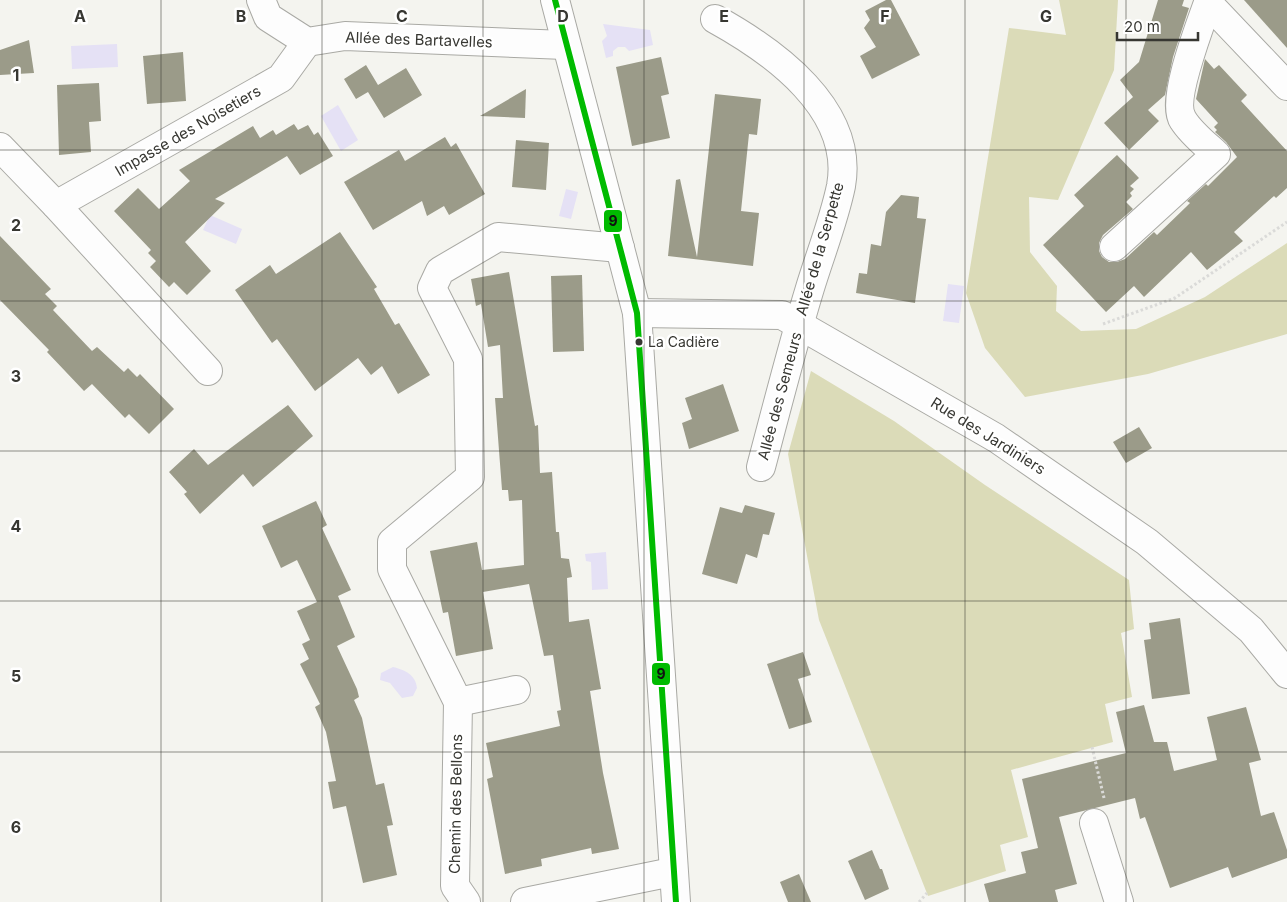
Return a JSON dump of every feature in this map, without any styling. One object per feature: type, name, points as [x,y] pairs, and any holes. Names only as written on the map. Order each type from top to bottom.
[{"type":"street","points":[[261,0],[268,17],[307,42]]},
{"type":"street","points":[[555,0],[565,46],[637,313],[672,872],[676,902]]},
{"type":"street","points":[[1114,247],[1216,154],[1182,119],[1179,103],[1183,80],[1208,2],[1287,86]]},
{"type":"street","name":"Allée de la Serpette","points":[[715,19],[748,37],[810,89],[829,117],[841,156],[841,185],[799,325]]},
{"type":"street","name":"Allée des Bartavelles","points":[[307,42],[344,36],[565,46]]},
{"type":"street","name":"Impasse des Noisetiers","points":[[56,205],[281,78],[307,42]]},
{"type":"street","points":[[0,147],[56,205],[208,371]]},
{"type":"street","name":"Chemin des Bellons","points":[[466,902],[455,886],[458,702],[392,569],[392,542],[470,477],[468,359],[432,288],[440,271],[498,237],[620,248]]},
{"type":"street","name":"Rue des Jardiniers","points":[[637,313],[782,315],[996,438],[1148,542],[1251,630],[1287,674]]},
{"type":"street","name":"Allée des Semeurs","points":[[760,467],[799,325]]},
{"type":"street","points":[[458,702],[516,690]]},
{"type":"street","points":[[1094,823],[1119,902]]},
{"type":"street","points":[[525,902],[672,872]]},
{"type":"path","points":[[1103,324],[1175,298],[1287,222]]},
{"type":"path","points":[[1092,747],[1107,813],[1094,823]]},
{"type":"path","points":[[919,902],[928,893]]},
{"type":"green space","points":[[1059,0],[1118,0],[1114,70],[1058,200],[1029,197],[1030,252],[1057,286],[1056,311],[1081,331],[1136,329],[1205,297],[1287,243],[1287,334],[1148,374],[1025,397],[985,348],[966,293],[1009,28],[1066,35]]},
{"type":"green space","points":[[811,371],[894,421],[985,485],[1129,580],[1134,629],[1121,633],[1132,697],[1105,704],[1113,742],[1011,770],[1028,837],[1000,845],[1006,871],[928,896],[819,620],[788,454]]},
{"type":"shaded area","points":[[603,24],[650,30],[653,45],[629,51],[625,47],[618,47],[613,51],[613,56],[606,58],[602,41],[607,36]]},
{"type":"shaded area","points":[[117,44],[118,67],[72,69],[71,46]]},
{"type":"shaded area","points":[[338,105],[358,140],[341,151],[321,116]]},
{"type":"shaded area","points":[[566,189],[578,192],[571,219],[559,216]]},
{"type":"shaded area","points":[[210,215],[242,229],[236,244],[203,230]]},
{"type":"shaded area","points":[[948,284],[964,286],[959,323],[943,321]]},
{"type":"shaded area","points":[[606,552],[608,589],[592,590],[591,562],[586,561],[585,554]]},
{"type":"shaded area","points":[[393,667],[406,672],[415,680],[417,688],[413,696],[402,698],[390,683],[380,680],[381,673]]},
{"type":"building","points":[[886,0],[891,0],[920,55],[872,79],[860,56],[876,47],[864,28],[870,20],[865,11]]},
{"type":"building","points":[[1158,0],[1184,0],[1182,6],[1189,8],[1173,57],[1165,95],[1148,110],[1159,121],[1129,150],[1104,123],[1133,97],[1120,80],[1139,62]]},
{"type":"building","points":[[1244,0],[1287,0],[1287,48]]},
{"type":"building","points":[[29,40],[34,73],[0,75],[0,50]]},
{"type":"building","points":[[183,52],[186,101],[147,104],[143,56]]},
{"type":"building","points":[[661,57],[669,94],[661,96],[670,138],[632,146],[616,67]]},
{"type":"building","points":[[1205,59],[1214,69],[1219,65],[1247,95],[1241,101],[1287,151],[1287,188],[1276,198],[1274,196],[1234,232],[1243,241],[1207,270],[1191,252],[1144,297],[1134,286],[1106,312],[1043,245],[1084,206],[1074,195],[1117,155],[1139,178],[1130,186],[1134,189],[1130,193],[1132,196],[1126,202],[1133,209],[1103,235],[1099,243],[1099,251],[1102,257],[1109,262],[1125,259],[1154,232],[1157,235],[1190,203],[1187,201],[1206,184],[1208,186],[1237,157],[1226,142],[1215,132],[1217,130],[1214,127],[1218,123],[1196,99]]},
{"type":"building","points":[[366,65],[378,85],[406,68],[422,95],[384,118],[368,92],[356,99],[344,79]]},
{"type":"building","points":[[99,83],[101,121],[89,122],[91,152],[59,155],[57,85]]},
{"type":"building","points":[[526,89],[525,118],[480,116]]},
{"type":"building","points":[[715,94],[761,99],[757,135],[749,134],[741,211],[759,213],[753,266],[668,256],[676,180],[680,179],[697,257]]},
{"type":"building","points":[[294,124],[298,130],[308,125],[314,135],[318,132],[333,156],[300,175],[287,156],[215,199],[225,203],[185,242],[211,271],[187,295],[174,282],[169,287],[150,267],[156,261],[148,253],[151,250],[114,211],[138,188],[159,209],[190,181],[179,170],[253,126],[260,138],[273,130],[276,135]]},
{"type":"building","points":[[445,137],[451,147],[456,143],[485,194],[449,215],[444,206],[427,216],[422,201],[373,230],[344,182],[399,150],[405,161]]},
{"type":"building","points":[[516,140],[549,143],[546,190],[512,187]]},
{"type":"building","points":[[901,195],[919,197],[917,218],[926,219],[915,303],[856,293],[859,273],[867,274],[871,244],[881,246],[886,212]]},
{"type":"building","points":[[340,232],[377,287],[374,289],[395,325],[399,323],[430,375],[398,394],[382,366],[371,375],[358,358],[315,391],[277,339],[272,343],[235,290],[270,265],[276,274]]},
{"type":"building","points":[[0,236],[51,289],[45,294],[57,306],[53,310],[92,351],[97,347],[124,372],[128,368],[137,377],[140,374],[174,409],[149,434],[129,414],[125,418],[92,384],[84,391],[47,352],[49,350],[0,300]]},
{"type":"building","points":[[509,272],[535,426],[538,425],[540,473],[552,472],[556,532],[559,532],[561,558],[569,559],[572,577],[567,578],[569,622],[589,619],[601,689],[590,691],[603,773],[619,849],[592,854],[591,848],[541,859],[542,866],[505,874],[487,779],[493,777],[486,743],[560,726],[557,711],[561,710],[553,655],[544,656],[529,584],[483,592],[493,649],[456,656],[448,612],[443,613],[430,551],[477,542],[482,570],[524,565],[522,500],[509,501],[508,490],[502,490],[495,398],[503,398],[500,345],[488,347],[481,304],[476,306],[471,279]]},
{"type":"building","points":[[582,275],[584,351],[553,352],[551,276]]},
{"type":"building","points":[[723,384],[739,431],[689,449],[682,423],[692,419],[685,398]]},
{"type":"building","points":[[288,405],[313,436],[253,487],[243,474],[200,514],[184,494],[187,492],[169,472],[194,449],[208,465]]},
{"type":"building","points":[[1139,427],[1152,448],[1126,463],[1113,442]]},
{"type":"building","points":[[316,501],[327,525],[322,528],[351,590],[338,596],[355,637],[337,646],[357,689],[359,697],[354,700],[362,718],[376,785],[384,783],[393,825],[387,826],[397,875],[363,883],[346,806],[333,809],[328,782],[336,781],[326,732],[315,707],[320,704],[300,664],[309,659],[302,644],[310,640],[297,611],[317,602],[297,560],[281,568],[262,526]]},
{"type":"building","points":[[745,505],[775,513],[769,535],[763,534],[757,558],[746,554],[737,584],[702,574],[720,507],[742,513]]},
{"type":"building","points":[[1180,618],[1190,694],[1152,699],[1144,640],[1151,639],[1149,623]]},
{"type":"building","points":[[803,652],[811,675],[798,679],[812,722],[789,729],[767,664]]},
{"type":"building","points":[[1144,705],[1154,742],[1167,742],[1174,771],[1217,760],[1207,717],[1246,707],[1261,760],[1249,763],[1261,816],[1274,812],[1287,850],[1287,858],[1232,878],[1228,867],[1170,888],[1145,817],[1140,819],[1135,798],[1059,817],[1077,884],[1055,890],[1058,902],[989,902],[984,884],[1026,873],[1021,852],[1038,848],[1022,779],[1126,753],[1116,712]]},
{"type":"building","points":[[872,850],[880,869],[882,869],[889,889],[865,900],[848,861]]},
{"type":"building","points":[[799,874],[811,902],[788,902],[780,882]]},
{"type":"transit line","name":"9","points":[[555,0],[637,313],[676,902]]},
{"type":"place","name":"La Cadière","points":[[639,342]]}]
